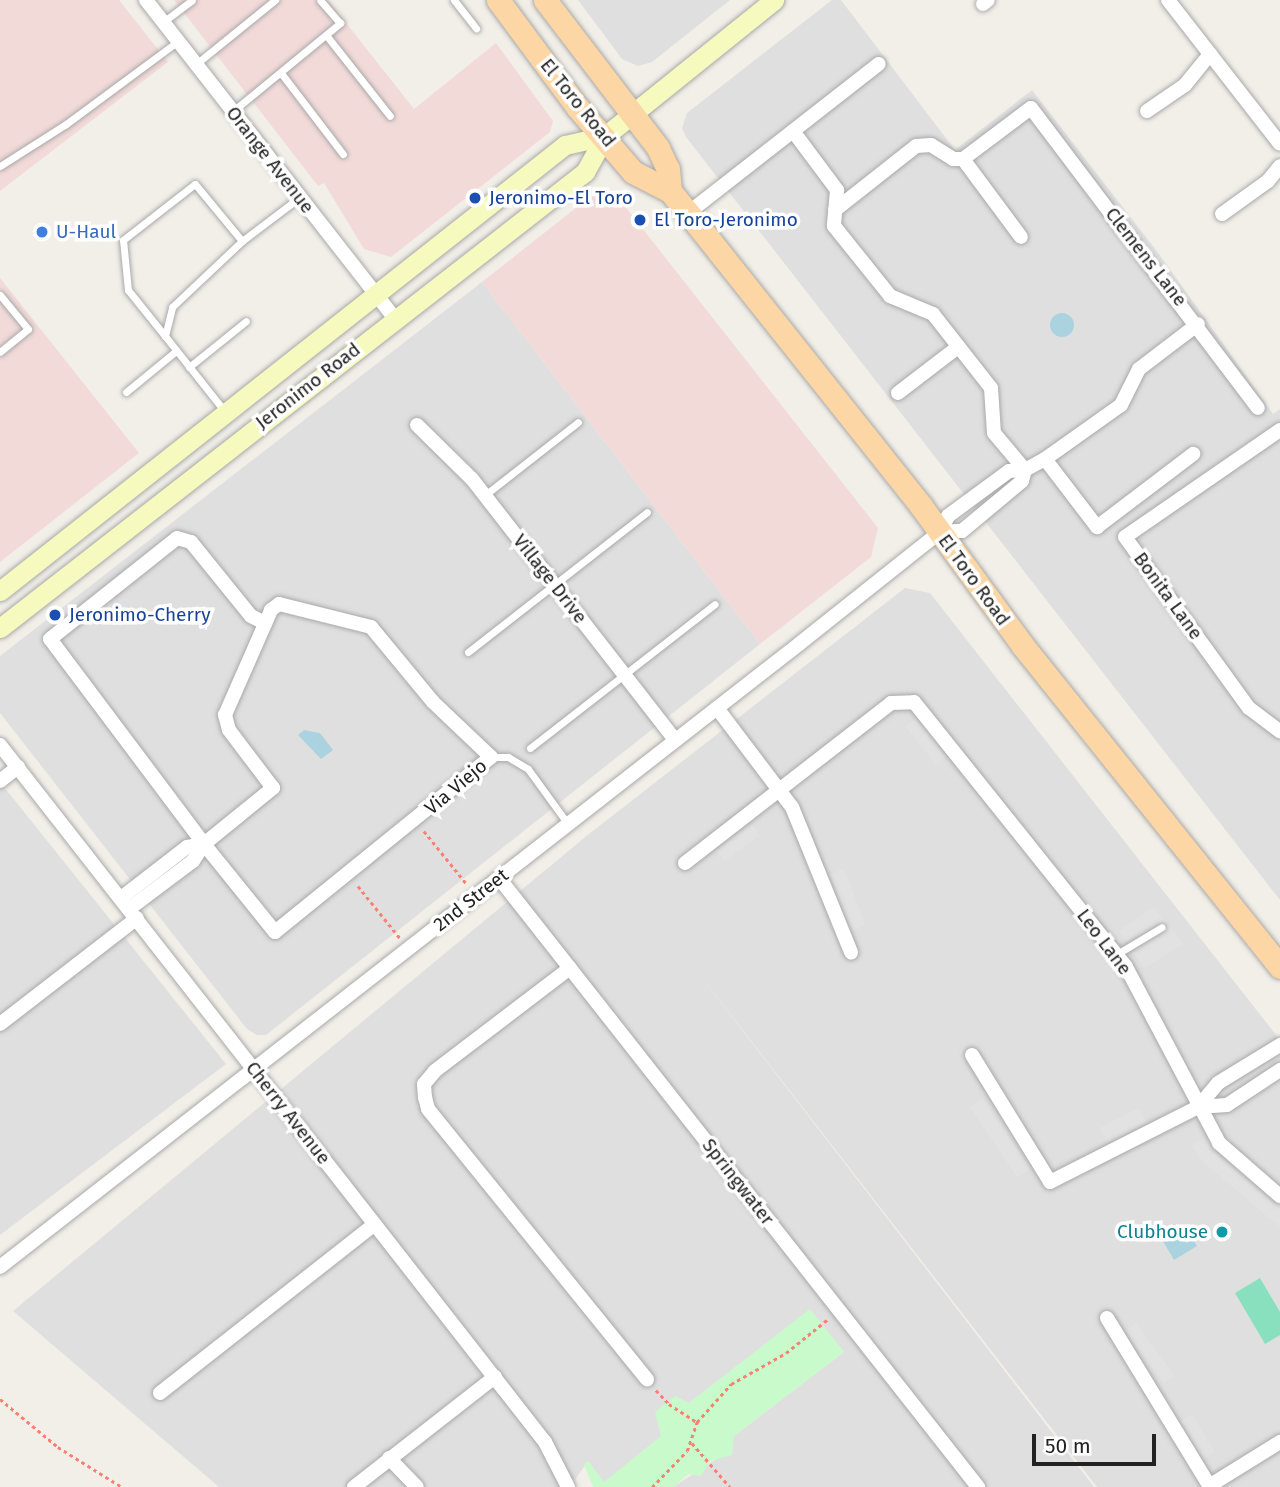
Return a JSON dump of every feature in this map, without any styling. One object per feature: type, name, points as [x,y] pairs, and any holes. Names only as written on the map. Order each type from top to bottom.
[{"type":"main road","name":"El Toro Road","points":[[498,0],[578,108],[605,136],[632,172],[670,191],[688,213],[940,532],[1023,646],[1280,967]]},
{"type":"main road","name":"El Toro Road","points":[[545,0],[658,148],[668,169],[670,191]]},
{"type":"main road","name":"Jeronimo Road","points":[[0,628],[585,172],[605,136],[774,0]]},
{"type":"main road","name":"Jeronimo Road","points":[[0,591],[565,145],[605,136]]},
{"type":"street","name":"Orange Avenue","points":[[146,0],[395,319]]},
{"type":"street","points":[[1168,0],[1280,144]]},
{"type":"street","points":[[1146,111],[1185,85],[1210,54]]},
{"type":"street","points":[[688,213],[879,64]]},
{"type":"street","name":"Clemens Lane","points":[[963,159],[1031,108],[1198,324],[1258,408]]},
{"type":"street","points":[[793,131],[837,190],[834,226],[890,296],[933,314],[991,388],[994,433],[1025,470]]},
{"type":"street","points":[[835,210],[916,146],[931,145],[953,159],[963,159],[1021,237]]},
{"type":"street","points":[[1222,214],[1268,181],[1280,166]]},
{"type":"street","points":[[1025,470],[1022,481],[962,531],[940,532],[948,516],[1009,471],[1025,470],[1045,459],[1121,405],[1139,369],[1198,324]]},
{"type":"street","points":[[898,393],[958,347]]},
{"type":"street","name":"Village Drive","points":[[417,425],[485,495],[675,740]]},
{"type":"street","name":"Bonita Lane","points":[[1280,430],[1125,537],[1249,708],[1280,731]]},
{"type":"street","points":[[1045,459],[1097,527],[1193,454]]},
{"type":"street","name":"2nd Street","points":[[0,1267],[940,532]]},
{"type":"street","name":"Via Viejo","points":[[0,1024],[129,908],[187,847],[204,844],[273,788],[229,730],[225,715],[271,610],[290,603],[371,627],[433,702],[491,757],[275,932],[204,844],[50,639],[177,538],[191,541],[251,616],[265,623]]},
{"type":"street","name":"Leo Lane","points":[[779,790],[891,703],[908,699],[919,707],[1116,955],[1219,1143],[1280,1196]]},
{"type":"street","points":[[717,708],[779,790],[801,827],[851,952]]},
{"type":"street","name":"Cherry Avenue","points":[[0,745],[545,1442],[568,1487]]},
{"type":"street","points":[[0,781],[18,767]]},
{"type":"street","points":[[685,863],[779,790]]},
{"type":"street","name":"Springwater","points":[[499,878],[978,1487]]},
{"type":"street","points":[[570,968],[424,1084],[428,1109],[647,1379]]},
{"type":"street","points":[[1198,1107],[1218,1083],[1280,1045]]},
{"type":"street","points":[[972,1055],[1050,1182],[1198,1107],[1227,1105],[1280,1070]]},
{"type":"street","points":[[160,1393],[375,1224]]},
{"type":"street","points":[[1107,1318],[1210,1487],[1280,1442]]},
{"type":"street","points":[[354,1487],[495,1377]]},
{"type":"street","points":[[389,1458],[417,1487]]},
{"type":"lane","points":[[163,22],[192,0]]},
{"type":"lane","points":[[196,64],[275,0]]},
{"type":"lane","points":[[232,111],[340,23],[320,0]]},
{"type":"lane","points":[[454,0],[476,28]]},
{"type":"lane","points":[[326,35],[390,116]]},
{"type":"lane","points":[[0,166],[66,124],[178,41]]},
{"type":"lane","points":[[281,72],[343,153]]},
{"type":"lane","points":[[226,413],[128,290],[123,240],[195,184],[242,241]]},
{"type":"lane","points":[[165,336],[172,307],[242,241],[300,197]]},
{"type":"lane","points":[[0,295],[27,329],[0,352]]},
{"type":"lane","points":[[189,367],[246,321]]},
{"type":"lane","points":[[126,392],[176,351]]},
{"type":"lane","points":[[485,495],[578,422]]},
{"type":"lane","points":[[468,652],[648,512]]},
{"type":"lane","points":[[530,747],[715,604]]},
{"type":"lane","points":[[491,757],[508,757],[527,769],[568,824]]},
{"type":"lane","points":[[1116,955],[1162,927]]},
{"type":"path","points":[[415,821],[476,896]]},
{"type":"path","points":[[348,874],[409,948]]},
{"type":"path","points":[[652,1487],[692,1443],[697,1422],[731,1384],[786,1353],[838,1310]]},
{"type":"path","points":[[647,1379],[668,1404],[697,1422]]},
{"type":"path","points":[[0,1399],[58,1447],[122,1487]]},
{"type":"path","points":[[692,1443],[730,1487]]},
{"type":"shaded area","points":[[0,0],[119,0],[168,62],[0,191]]},
{"type":"shaded area","points":[[174,0],[328,0],[414,109],[496,43],[553,121],[550,132],[391,257],[364,249],[324,183],[318,186]]},
{"type":"shaded area","points":[[578,0],[730,0],[652,62],[638,66],[622,59]]},
{"type":"shaded area","points":[[832,0],[841,0],[955,150],[1032,90],[1159,254],[1273,414],[1280,409],[1280,900],[686,137],[682,128],[687,113]]},
{"type":"shaded area","points":[[591,196],[620,200],[878,528],[871,557],[760,644],[482,282]]},
{"type":"shaded area","points":[[0,278],[139,453],[0,562]]},
{"type":"shaded area","points":[[482,282],[760,644],[266,1035],[257,1035],[247,1029],[0,713],[0,656]]},
{"type":"shaded area","points":[[905,588],[930,593],[1280,1040],[1280,1487],[1097,1487],[679,948],[1094,1487],[673,1487],[721,1456],[734,1436],[844,1352],[810,1310],[689,1403],[671,1401],[656,1412],[662,1436],[604,1483],[588,1461],[570,1487],[219,1487],[13,1311],[589,834]]},
{"type":"shaded area","points":[[916,718],[947,756],[936,765],[905,727]]},
{"type":"shaded area","points":[[0,782],[226,1064],[0,1235]]},
{"type":"shaded area","points":[[752,824],[760,835],[725,861],[716,850]]},
{"type":"shaded area","points":[[844,869],[866,925],[851,930],[830,874]]},
{"type":"shaded area","points":[[1154,907],[1184,944],[1144,968],[1119,931]]},
{"type":"shaded area","points":[[982,1098],[1030,1169],[1018,1178],[970,1106]]},
{"type":"shaded area","points":[[1139,1108],[1146,1122],[1107,1142],[1100,1128]]},
{"type":"shaded area","points":[[1203,1138],[1219,1158],[1280,1209],[1280,1227],[1204,1163],[1192,1146]]},
{"type":"shaded area","points":[[1136,1323],[1174,1376],[1164,1383],[1125,1331]]},
{"type":"shaded area","points":[[1192,1414],[1215,1452],[1202,1459],[1179,1422]]},
{"type":"green space","points":[[1260,1278],[1280,1312],[1280,1335],[1265,1344],[1235,1293]]},
{"type":"green space","points":[[810,1309],[844,1352],[734,1436],[732,1455],[710,1461],[701,1476],[689,1474],[673,1487],[593,1487],[584,1464],[588,1461],[604,1482],[661,1436],[655,1412],[675,1396],[689,1403]]},
{"type":"water","points":[[1062,313],[1071,316],[1074,325],[1071,334],[1062,337],[1053,334],[1050,325],[1053,316]]},
{"type":"water","points":[[304,730],[320,733],[333,750],[321,759],[298,735]]},
{"type":"water","points":[[1174,1224],[1186,1243],[1193,1239],[1197,1246],[1174,1260],[1158,1233]]},
{"type":"place","name":"Jeronimo-El Toro","points":[[475,198]]},
{"type":"place","name":"El Toro-Jeronimo","points":[[640,220]]},
{"type":"place","name":"U-Haul","points":[[42,232]]},
{"type":"place","name":"Jeronimo-Cherry","points":[[55,615]]},
{"type":"place","name":"Clubhouse","points":[[1222,1232]]}]
